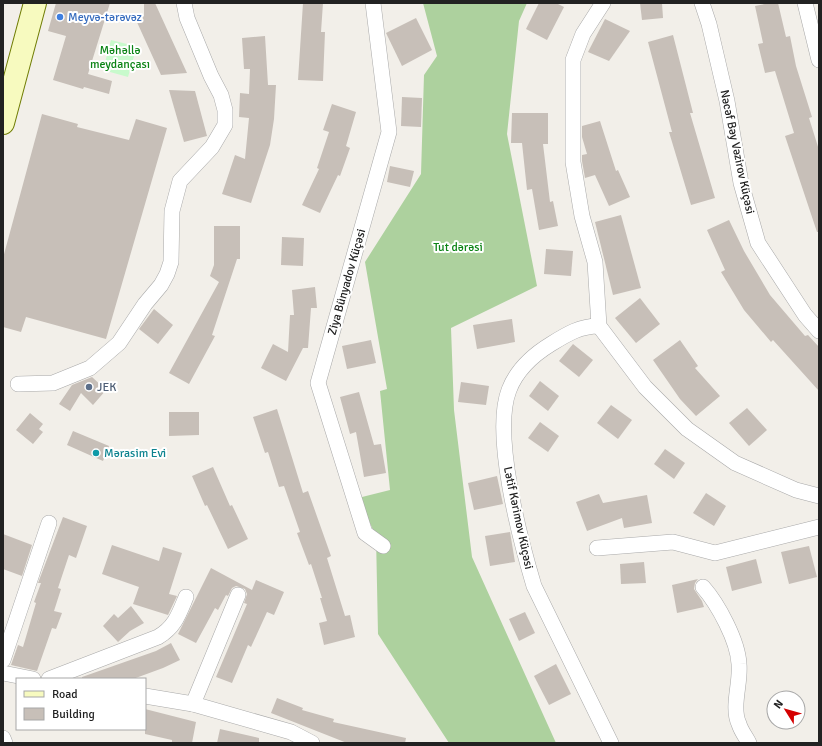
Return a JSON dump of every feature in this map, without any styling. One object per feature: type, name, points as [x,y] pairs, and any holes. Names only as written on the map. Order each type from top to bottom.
[{"type":"main road","points":[[3,123],[35,3]]},
{"type":"street","points":[[18,384],[53,382],[90,368],[119,343],[145,304],[161,285],[167,274],[171,262],[172,211],[180,181],[212,147],[225,125],[225,110],[222,95],[208,68],[188,18],[184,3]]},
{"type":"street","name":"Ziya Bünyadov Küçəsi","points":[[373,3],[389,132],[318,383],[365,533],[383,546]]},
{"type":"street","points":[[603,3],[583,34],[573,60],[572,76],[573,162],[582,216],[595,262],[599,326],[645,387],[687,429],[735,463],[796,490],[819,496]]},
{"type":"street","name":"Nəcəf Bəy Vəzirov Küçəsi","points":[[702,3],[709,24],[727,101],[741,183],[758,243],[805,315],[819,331]]},
{"type":"street","points":[[805,3],[819,60]]},
{"type":"street","name":"Lətif Kərimov Küçəsi","points":[[599,326],[588,326],[574,330],[539,351],[526,363],[516,375],[509,391],[503,426],[508,476],[526,561],[534,586],[611,743]]},
{"type":"street","points":[[3,660],[49,523]]},
{"type":"street","points":[[597,548],[673,542],[715,553],[819,526]]},
{"type":"street","points":[[703,587],[710,595],[737,650],[740,663],[737,708],[738,724],[749,743]]},
{"type":"street","points":[[193,704],[238,595]]},
{"type":"street","points":[[52,678],[163,634],[176,622],[186,597]]},
{"type":"street","points":[[3,673],[28,678]]},
{"type":"street","points":[[146,696],[193,704],[291,732],[312,743]]},
{"type":"street","points":[[3,738],[6,743]]},
{"type":"green space","name":"Tut dərəsi","points":[[423,3],[527,3],[519,21],[507,134],[537,286],[451,328],[454,410],[472,557],[556,743],[449,743],[378,634],[376,536],[358,498],[390,490],[380,391],[387,389],[365,262],[421,174],[424,75],[437,56]]},
{"type":"green space","name":"Məhəllə meydançası","points":[[111,40],[131,45],[134,56],[128,77],[103,70]]},
{"type":"building","points":[[56,3],[110,3],[88,74],[112,81],[109,94],[84,87],[83,89],[53,80],[66,36],[48,31]]},
{"type":"building","points":[[144,3],[155,3],[187,73],[161,75],[136,20],[144,16]]},
{"type":"building","points":[[303,3],[323,3],[321,32],[325,32],[323,81],[298,80]]},
{"type":"building","points":[[539,3],[556,3],[564,7],[547,40],[526,29]]},
{"type":"building","points":[[640,3],[662,3],[663,18],[642,20]]},
{"type":"building","points":[[778,3],[786,37],[790,36],[796,66],[812,117],[809,118],[819,150],[819,232],[817,232],[785,136],[794,133],[775,71],[765,73],[758,44],[763,43],[755,6]]},
{"type":"building","points":[[416,18],[432,50],[402,66],[386,33]]},
{"type":"building","points":[[605,19],[630,31],[609,61],[588,52]]},
{"type":"building","points":[[673,35],[693,113],[690,113],[715,198],[691,205],[669,132],[672,132],[648,42]]},
{"type":"building","points":[[265,36],[268,85],[276,85],[274,119],[270,145],[251,203],[222,194],[235,155],[245,159],[249,118],[239,117],[240,93],[249,94],[250,69],[244,69],[242,38]]},
{"type":"building","points":[[169,90],[195,91],[207,136],[184,142]]},
{"type":"building","points":[[402,97],[422,98],[421,127],[401,126]]},
{"type":"building","points":[[332,104],[356,112],[346,146],[350,148],[340,176],[338,175],[320,213],[302,205],[319,169],[317,168],[329,132],[323,130]]},
{"type":"building","points":[[512,113],[548,113],[548,144],[543,144],[550,202],[553,201],[558,226],[539,230],[532,189],[527,190],[522,143],[511,143]]},
{"type":"building","points":[[42,114],[78,124],[77,127],[129,140],[136,119],[167,128],[106,339],[26,317],[21,332],[3,327],[3,258]]},
{"type":"building","points":[[600,121],[616,171],[618,170],[630,197],[609,206],[595,175],[585,178],[582,161],[582,155],[587,154],[582,137],[582,126]]},
{"type":"building","points":[[390,166],[414,171],[410,187],[387,182]]},
{"type":"building","points":[[621,215],[641,288],[613,295],[595,222]]},
{"type":"building","points":[[729,220],[744,251],[770,295],[805,336],[808,335],[819,347],[819,391],[773,340],[771,342],[744,310],[721,272],[725,270],[707,230]]},
{"type":"building","points":[[214,226],[240,226],[240,259],[237,259],[212,335],[215,336],[189,384],[169,373],[219,282],[210,276],[214,265]]},
{"type":"building","points":[[282,237],[304,238],[303,266],[281,265]]},
{"type":"building","points":[[546,249],[573,251],[571,276],[544,274]]},
{"type":"building","points":[[315,287],[317,308],[311,308],[308,348],[303,348],[286,381],[261,368],[273,344],[288,352],[290,315],[294,315],[292,290]]},
{"type":"building","points":[[640,298],[660,324],[636,343],[615,318]]},
{"type":"building","points":[[154,309],[173,325],[158,344],[139,329]]},
{"type":"building","points":[[512,319],[515,342],[477,349],[473,325]]},
{"type":"building","points":[[371,340],[376,363],[347,369],[342,346]]},
{"type":"building","points":[[680,340],[698,366],[695,368],[720,396],[696,416],[680,399],[653,360]]},
{"type":"building","points":[[573,344],[593,360],[579,377],[559,361]]},
{"type":"building","name":"JEK","points":[[92,377],[106,390],[93,405],[81,393],[70,411],[59,404],[72,385]]},
{"type":"building","points":[[540,381],[559,396],[548,411],[529,396]]},
{"type":"building","points":[[461,382],[489,386],[486,405],[458,402]]},
{"type":"building","points":[[359,392],[374,445],[381,444],[386,473],[364,477],[356,432],[350,434],[340,397]]},
{"type":"building","points":[[611,405],[632,420],[618,439],[597,423]]},
{"type":"building","points":[[747,408],[767,430],[749,446],[729,423]]},
{"type":"building","points":[[277,409],[303,493],[308,491],[331,556],[327,558],[345,616],[350,615],[355,637],[324,645],[319,623],[327,621],[320,598],[322,598],[311,564],[309,565],[297,533],[300,532],[284,486],[279,487],[268,452],[265,453],[253,417]]},
{"type":"building","points":[[169,412],[199,412],[199,435],[169,436]]},
{"type":"building","points":[[30,413],[43,424],[39,429],[43,432],[33,444],[16,430]]},
{"type":"building","points":[[540,422],[559,436],[548,452],[528,438]]},
{"type":"building","name":"Mərasim Evi","points":[[73,431],[109,446],[103,461],[67,445]]},
{"type":"building","points":[[665,449],[685,463],[674,479],[654,464]]},
{"type":"building","points":[[213,467],[230,506],[232,505],[248,539],[228,549],[207,505],[205,506],[192,476]]},
{"type":"building","points":[[497,476],[503,504],[474,510],[468,483]]},
{"type":"building","points":[[706,493],[726,506],[714,526],[693,513]]},
{"type":"building","points":[[599,494],[603,503],[647,495],[652,523],[624,528],[622,518],[587,531],[576,502]]},
{"type":"building","points":[[63,517],[87,526],[76,558],[69,555],[58,588],[61,589],[54,611],[62,613],[56,629],[52,628],[37,671],[11,665],[18,645],[23,647],[36,603],[34,602],[41,583],[38,583]]},
{"type":"building","points":[[510,532],[515,562],[490,566],[485,536]]},
{"type":"building","points":[[3,534],[32,545],[22,576],[3,569]]},
{"type":"building","points":[[112,545],[159,561],[163,547],[182,553],[169,594],[177,596],[168,615],[133,604],[139,587],[102,574]]},
{"type":"building","points":[[809,546],[817,577],[789,584],[781,552]]},
{"type":"building","points":[[756,559],[762,583],[732,591],[726,567]]},
{"type":"building","points":[[644,562],[646,583],[621,584],[620,564]]},
{"type":"building","points":[[211,568],[252,590],[256,580],[284,592],[274,615],[267,612],[251,647],[248,645],[232,683],[216,677],[247,604],[244,603],[247,594],[245,589],[236,586],[232,588],[228,596],[226,595],[218,610],[215,608],[196,643],[178,634]]},
{"type":"building","points":[[698,579],[695,583],[694,589],[704,607],[677,613],[672,585]]},
{"type":"building","points":[[131,606],[144,623],[130,631],[118,642],[103,626],[114,614],[118,618]]},
{"type":"building","points":[[525,612],[535,633],[519,641],[509,619]]},
{"type":"building","points":[[171,643],[180,660],[136,678],[82,678],[82,677],[156,651]]},
{"type":"building","points":[[556,664],[571,694],[549,705],[534,676]]},
{"type":"building","points":[[277,698],[303,708],[302,710],[334,719],[333,722],[406,738],[405,743],[347,743],[271,713]]},
{"type":"building","points":[[146,709],[196,722],[192,743],[172,743],[172,740],[145,734]]},
{"type":"building","points":[[220,729],[259,738],[259,743],[217,743]]},
{"type":"place","name":"Meyvə-tərəvəz","points":[[60,17]]},
{"type":"place","name":"JEK","points":[[89,387]]},
{"type":"place","name":"Mərasim Evi","points":[[96,453]]}]
